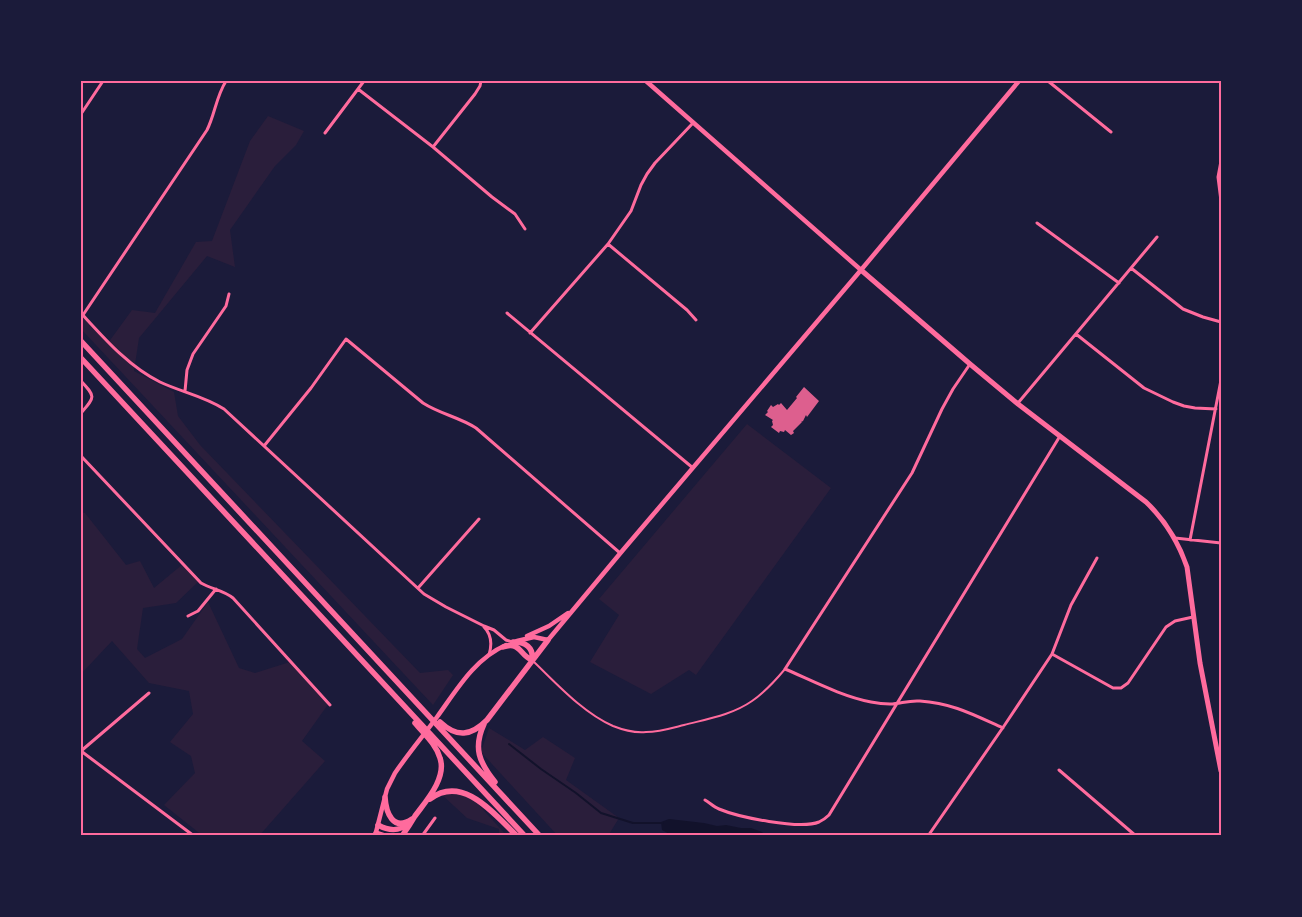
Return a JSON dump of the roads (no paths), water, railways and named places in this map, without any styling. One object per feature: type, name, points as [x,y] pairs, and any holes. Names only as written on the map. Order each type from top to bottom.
[{"type":"highway","points":[[81,341],[529,823]]},
{"type":"highway","points":[[81,358],[525,836]]},
{"type":"highway","points":[[404,688],[444,726],[454,732],[466,734],[477,729],[487,720],[548,640]]},
{"type":"highway","points":[[513,642],[527,645],[532,653],[532,660]]},
{"type":"highway","points":[[502,647],[515,646],[528,659],[532,660]]},
{"type":"highway","points":[[364,662],[430,740],[442,763],[440,775],[435,786],[404,833],[398,836]]},
{"type":"highway","points":[[487,720],[479,740],[478,747],[481,760],[488,773],[540,836]]},
{"type":"highway","points":[[424,804],[438,793],[451,790],[463,792],[482,804],[517,836]]},
{"type":"highway","points":[[385,797],[387,813],[393,821],[402,823],[414,818]]},
{"type":"highway","points":[[378,825],[386,829],[397,830],[407,826],[414,818]]},
{"type":"highway","points":[[375,834],[385,836]]},
{"type":"main road","points":[[646,81],[860,270],[970,364],[1018,404],[1157,512],[1175,538],[1187,567],[1200,663],[1221,771]]},
{"type":"main road","points":[[513,642],[534,637],[548,640],[1019,81]]},
{"type":"main road","points":[[375,834],[385,797],[395,773],[475,667],[502,647],[556,622],[578,604]]},
{"type":"street","points":[[81,114],[103,81]]},
{"type":"street","points":[[226,81],[221,89],[215,112],[207,130],[82,314],[122,355],[138,368],[159,382],[207,400],[224,409],[418,588],[438,603],[494,630],[506,640],[513,642]]},
{"type":"street","points":[[325,133],[364,81]]},
{"type":"street","points":[[433,147],[475,94],[481,81]]},
{"type":"street","points":[[1048,81],[1111,132]]},
{"type":"street","points":[[358,89],[515,214],[524,229]]},
{"type":"street","points":[[530,333],[608,244],[631,211],[647,174],[693,123]]},
{"type":"street","points":[[1221,161],[1218,177],[1221,201]]},
{"type":"street","points":[[1036,223],[1119,282]]},
{"type":"street","points":[[1018,404],[1157,236]]},
{"type":"street","points":[[608,244],[687,310],[696,320]]},
{"type":"street","points":[[1131,268],[1183,309],[1221,322]]},
{"type":"street","points":[[185,391],[187,370],[193,354],[226,306],[229,294]]},
{"type":"street","points":[[507,313],[693,468]]},
{"type":"street","points":[[1076,334],[1144,388],[1184,406],[1216,409]]},
{"type":"street","points":[[264,446],[311,388],[346,339],[423,403],[476,428],[620,553]]},
{"type":"street","points":[[970,364],[953,388],[912,473],[785,669],[848,696],[871,702],[890,704],[907,701],[944,704],[964,710],[1003,728]]},
{"type":"street","points":[[1190,540],[1221,380]]},
{"type":"street","points":[[81,381],[90,390],[92,398],[91,402],[81,413]]},
{"type":"street","points":[[705,800],[725,811],[770,822],[802,824],[819,822],[829,815],[1060,436]]},
{"type":"street","points":[[81,456],[201,583],[227,593],[330,705]]},
{"type":"street","points":[[418,588],[479,519]]},
{"type":"street","points":[[1175,538],[1221,543]]},
{"type":"street","points":[[928,836],[1052,654],[1070,605],[1097,558]]},
{"type":"street","points":[[188,616],[198,611],[216,589]]},
{"type":"street","points":[[1052,654],[1113,688],[1121,688],[1128,683],[1166,627],[1175,622],[1193,617]]},
{"type":"street","points":[[484,626],[490,637],[489,655]]},
{"type":"street","points":[[149,693],[81,751],[194,836]]},
{"type":"street","points":[[1059,770],[1136,836]]},
{"type":"street","points":[[422,836],[435,818]]},
{"type":"lane","points":[[532,660],[580,705],[604,722],[623,730],[645,732],[665,730],[721,716],[744,706],[762,693],[785,669]]},
{"type":"waterway","points":[[509,744],[601,813],[633,823],[663,823]]}]
